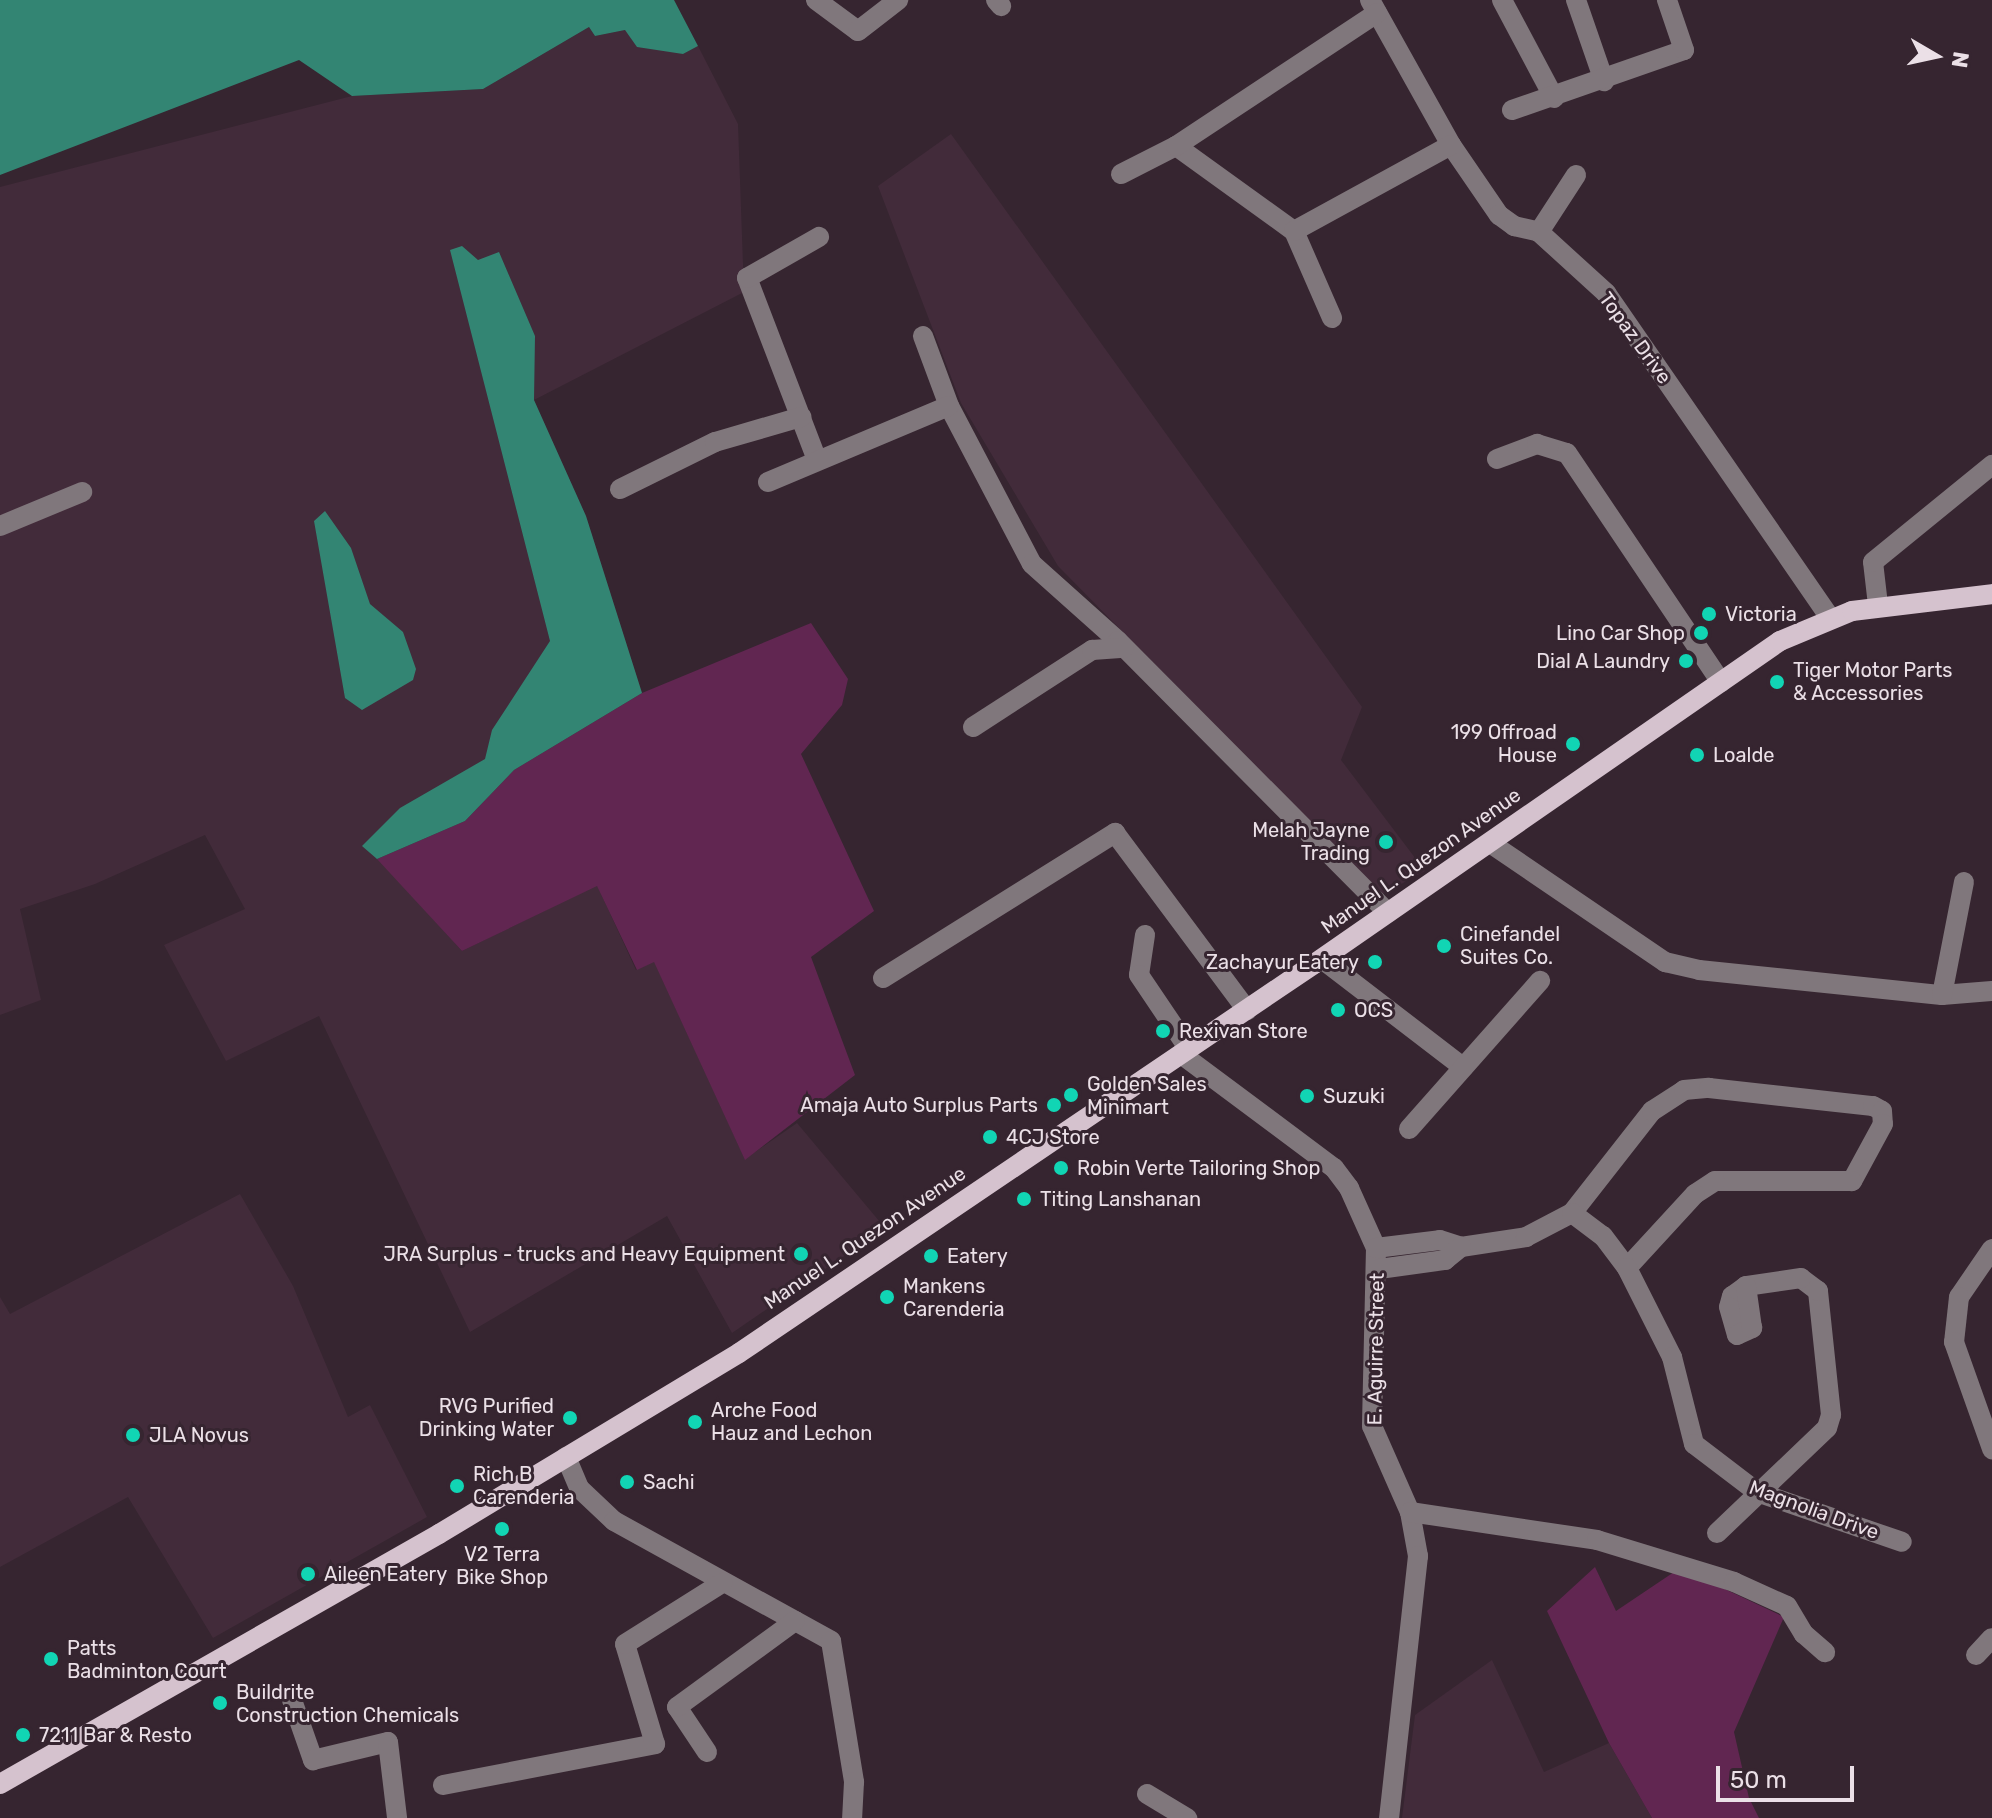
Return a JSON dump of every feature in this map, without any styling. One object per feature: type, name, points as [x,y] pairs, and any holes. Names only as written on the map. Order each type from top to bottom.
[{"type":"main road","name":"Manuel L. Quezon Avenue","points":[[0,1784],[566,1457],[739,1353],[1322,959],[1780,641],[1831,619],[1878,605],[1992,594]]},
{"type":"street","points":[[816,0],[858,31],[898,0]]},
{"type":"street","points":[[1502,0],[1554,98]]},
{"type":"street","points":[[1576,0],[1604,81]]},
{"type":"street","points":[[1512,110],[1604,81],[1684,50],[1667,0]]},
{"type":"street","points":[[1121,174],[1176,146],[1374,6]]},
{"type":"street","name":"Topaz Drive","points":[[1374,6],[1451,145],[1499,215],[1514,226],[1539,232],[1606,293],[1831,619]]},
{"type":"street","points":[[1294,231],[1451,145]]},
{"type":"street","points":[[1176,146],[1294,231],[1332,318]]},
{"type":"street","points":[[1539,232],[1576,175]]},
{"type":"street","points":[[817,460],[747,278],[819,237]]},
{"type":"street","points":[[923,336],[949,406],[1032,564],[1124,648],[1388,913]]},
{"type":"street","points":[[768,482],[949,406]]},
{"type":"street","points":[[620,489],[715,442],[801,417]]},
{"type":"street","points":[[1497,459],[1537,444],[1567,453],[1721,682]]},
{"type":"street","points":[[1878,605],[1873,562],[1992,465]]},
{"type":"street","points":[[0,526],[82,492]]},
{"type":"street","points":[[973,727],[1092,650],[1124,648]]},
{"type":"street","points":[[883,978],[1115,833],[1247,1010]]},
{"type":"street","points":[[1490,843],[1665,962],[1699,970],[1942,995],[1992,991]]},
{"type":"street","points":[[1942,995],[1964,882]]},
{"type":"street","name":"E. Aguirre Street","points":[[1145,935],[1139,975],[1185,1052],[1334,1168],[1349,1188],[1376,1248],[1379,1269],[1372,1426],[1410,1512],[1418,1556],[1389,1818]]},
{"type":"street","points":[[1322,959],[1463,1067]]},
{"type":"street","points":[[1409,1129],[1540,981]]},
{"type":"street","points":[[1376,1248],[1440,1240],[1461,1247],[1526,1237],[1572,1213],[1652,1111],[1684,1090],[1709,1088],[1873,1106],[1884,1118],[1848,1183],[1746,1177],[1715,1181],[1695,1194],[1627,1268]]},
{"type":"street","name":"Magnolia Drive","points":[[1572,1213],[1603,1236],[1627,1268],[1672,1357],[1694,1444],[1757,1492],[1902,1542]]},
{"type":"street","points":[[1379,1269],[1445,1260],[1461,1247]]},
{"type":"street","points":[[1992,1249],[1959,1297],[1954,1342],[1992,1449]]},
{"type":"street","points":[[1717,1533],[1827,1428],[1831,1415],[1818,1291],[1801,1278],[1746,1286]]},
{"type":"street","points":[[566,1457],[579,1488],[598,1508],[722,1583],[831,1641],[836,1652],[854,1782],[852,1818]]},
{"type":"street","points":[[1410,1512],[1597,1540],[1734,1582],[1787,1606],[1804,1634],[1825,1652]]},
{"type":"street","points":[[443,1785],[632,1751],[655,1744],[625,1644],[722,1583]]},
{"type":"street","points":[[707,1752],[676,1709],[795,1621]]},
{"type":"street","points":[[1976,1655],[1992,1638]]},
{"type":"street","points":[[292,1700],[313,1760],[388,1742],[397,1818]]},
{"type":"street","points":[[1147,1794],[1187,1818]]},
{"type":"shaded area","points":[[0,0],[674,0],[698,46],[683,54],[637,47],[625,30],[595,36],[589,27],[483,89],[352,96],[299,60],[0,175]]},
{"type":"shaded area","points":[[589,27],[595,36],[625,30],[683,54],[698,46],[738,124],[744,292],[534,400],[586,516],[642,693],[514,770],[465,821],[378,858],[462,951],[597,885],[636,970],[654,961],[745,1159],[797,1123],[885,1228],[732,1333],[667,1216],[470,1332],[319,1016],[226,1061],[164,945],[245,909],[205,835],[95,884],[20,909],[41,1000],[0,1015],[0,187],[352,96],[483,89]]},
{"type":"shaded area","points":[[951,134],[1362,707],[1341,760],[1425,871],[1381,895],[1058,566],[961,403],[878,186]]},
{"type":"shaded area","points":[[462,246],[478,260],[499,252],[535,336],[534,400],[586,516],[642,693],[514,770],[465,821],[377,859],[362,846],[400,808],[485,759],[492,730],[550,641],[450,250]]},
{"type":"shaded area","points":[[325,511],[351,548],[370,604],[403,632],[416,669],[413,680],[362,710],[345,698],[314,521]]},
{"type":"shaded area","points":[[811,623],[848,679],[842,705],[801,754],[874,911],[811,957],[855,1075],[745,1160],[654,962],[637,970],[597,886],[462,951],[377,859],[465,821],[514,770],[642,693]]},
{"type":"shaded area","points":[[240,1194],[293,1286],[348,1417],[370,1405],[427,1517],[213,1638],[128,1497],[0,1567],[0,1297],[10,1314]]},
{"type":"shaded area","points":[[1595,1567],[1616,1611],[1680,1568],[1784,1617],[1734,1732],[1749,1798],[1759,1818],[1652,1818],[1609,1743],[1547,1611]]},
{"type":"shaded area","points":[[1492,1660],[1544,1772],[1609,1743],[1652,1818],[1402,1818],[1415,1715]]},
{"type":"place","name":"Victoria","points":[[1709,614]]},
{"type":"place","name":"Lino Car Shop","points":[[1701,633]]},
{"type":"place","name":"Dial A Laundry","points":[[1686,661]]},
{"type":"place","name":"Tiger Motor Parts & Accessories","points":[[1777,682]]},
{"type":"place","name":"199 Offroad House","points":[[1573,744]]},
{"type":"place","name":"Loalde","points":[[1697,755]]},
{"type":"place","name":"Melah Jayne Trading","points":[[1386,842]]},
{"type":"place","name":"Cinefandel Suites Co.","points":[[1444,946]]},
{"type":"place","name":"Zachayur Eatery","points":[[1375,962]]},
{"type":"place","name":"OCS","points":[[1338,1010]]},
{"type":"place","name":"Rexivan Store","points":[[1163,1031]]},
{"type":"place","name":"Golden Sales Minimart","points":[[1071,1095]]},
{"type":"place","name":"Suzuki","points":[[1307,1096]]},
{"type":"place","name":"Amaja Auto Surplus Parts","points":[[1054,1105]]},
{"type":"place","name":"4CJ Store","points":[[990,1137]]},
{"type":"place","name":"Robin Verte Tailoring Shop","points":[[1061,1168]]},
{"type":"place","name":"Titing Lanshanan","points":[[1024,1199]]},
{"type":"place","name":"JRA Surplus - trucks and Heavy Equipment","points":[[801,1254]]},
{"type":"place","name":"Eatery","points":[[931,1256]]},
{"type":"place","name":"Mankens Carenderia","points":[[887,1297]]},
{"type":"place","name":"RVG Purified Drinking Water","points":[[570,1418]]},
{"type":"place","name":"Arche Food Hauz and Lechon","points":[[695,1422]]},
{"type":"place","name":"JLA Novus","points":[[133,1435]]},
{"type":"place","name":"Sachi","points":[[627,1482]]},
{"type":"place","name":"Rich B Carenderia","points":[[457,1486]]},
{"type":"place","name":"V2 Terra Bike Shop","points":[[502,1529]]},
{"type":"place","name":"Aileen Eatery","points":[[308,1574]]},
{"type":"place","name":"Patts Badminton Court","points":[[51,1659]]},
{"type":"place","name":"Buildrite Construction Chemicals","points":[[220,1703]]},
{"type":"place","name":"7211 Bar & Resto","points":[[23,1735]]}]
